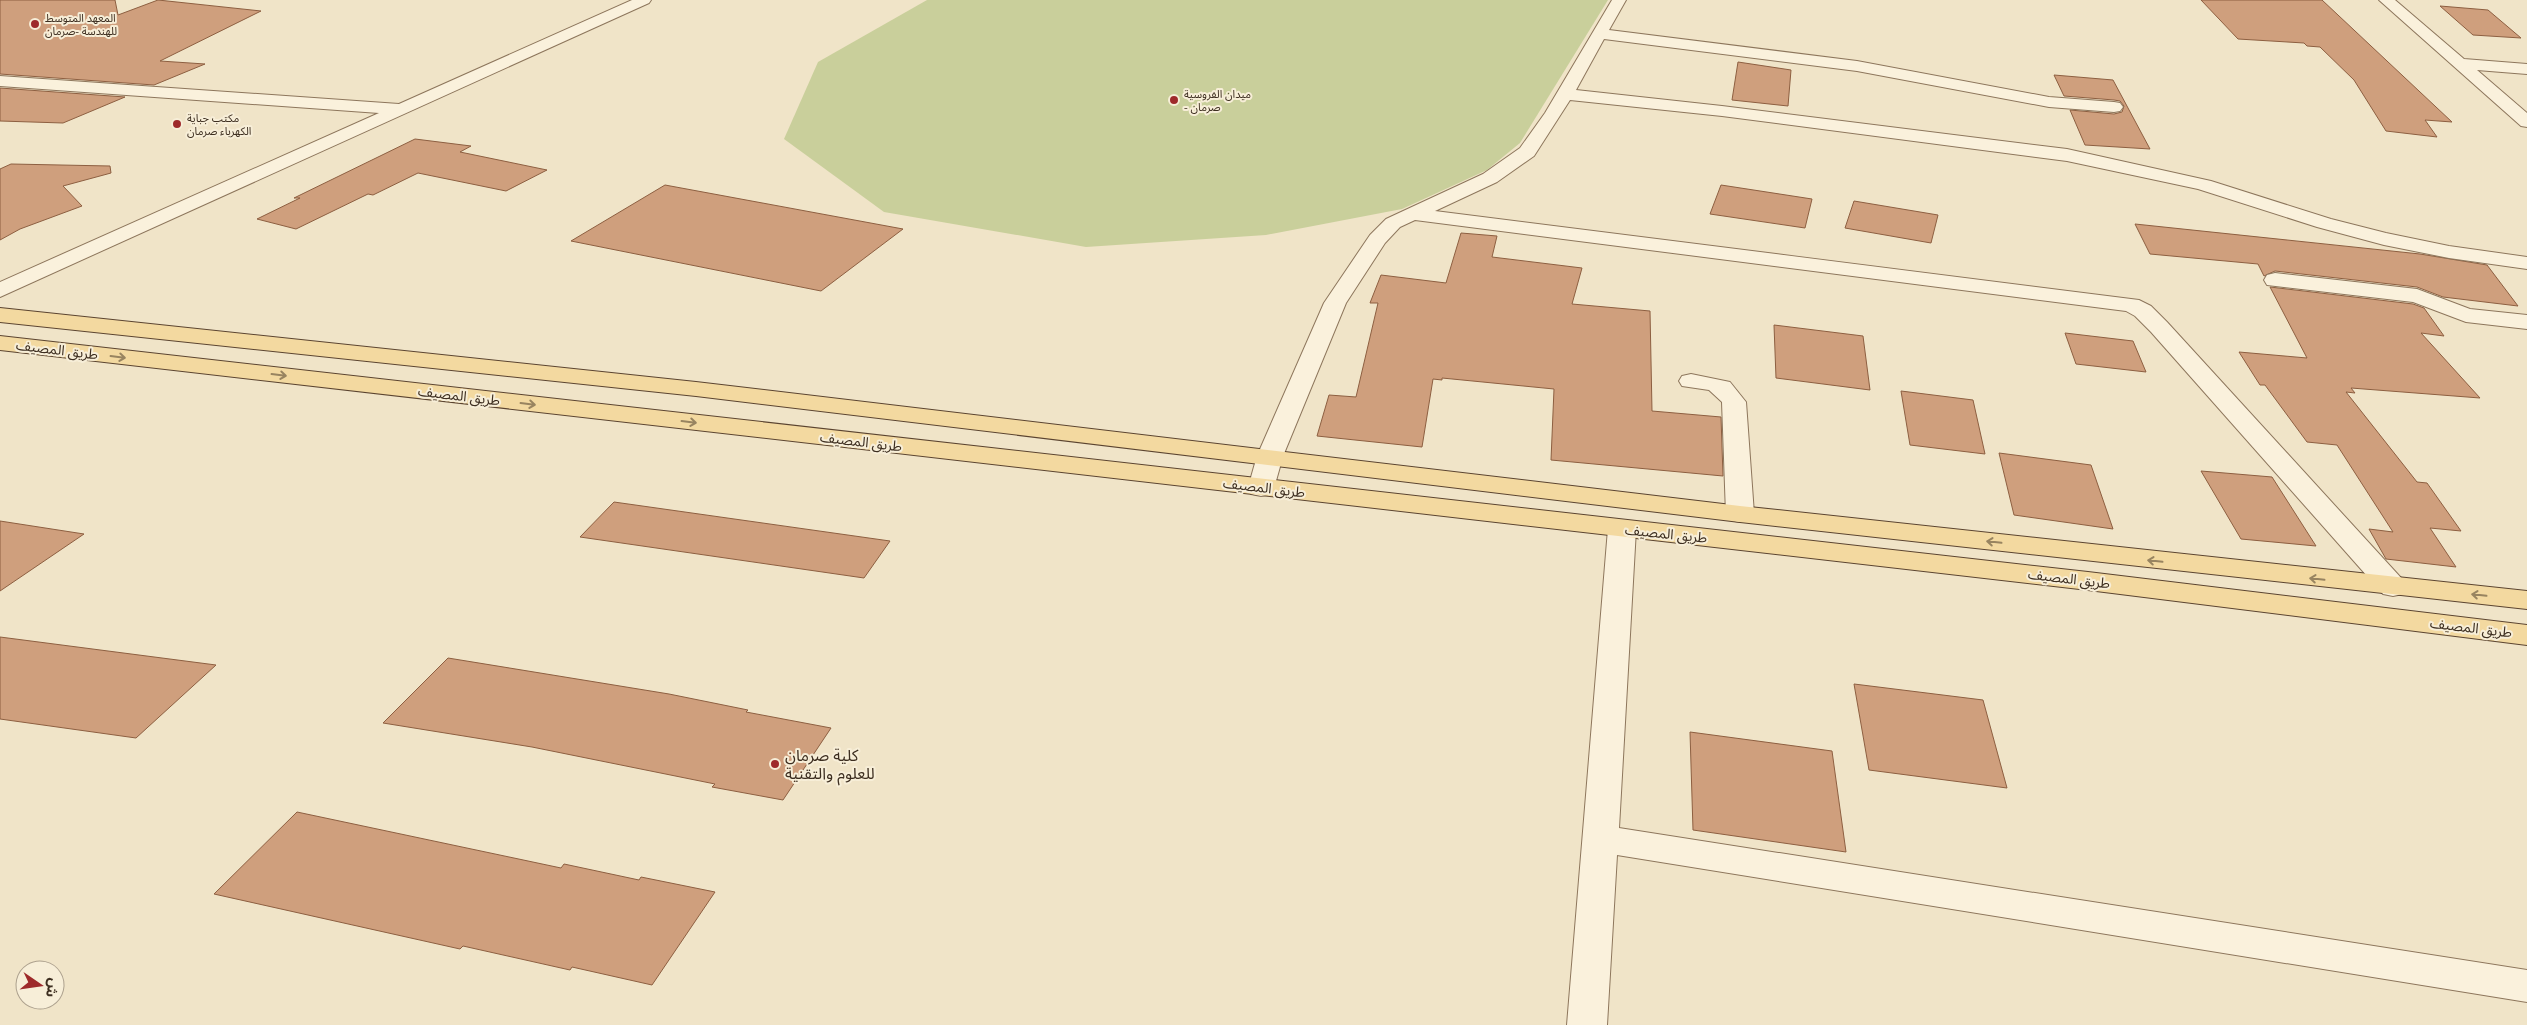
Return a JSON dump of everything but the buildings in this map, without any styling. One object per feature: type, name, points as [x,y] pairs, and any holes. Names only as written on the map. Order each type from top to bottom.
[{"type":"main road","name":"طريق المصيف","points":[[0,315],[686,388],[1270,456],[1740,514],[2393,587],[2527,600]]},
{"type":"main road","name":"طريق المصيف","points":[[0,343],[2088,581],[2527,635]]},
{"type":"street","points":[[0,290],[641,0]]},
{"type":"street","points":[[1261,488],[1270,456],[1335,303],[1377,239],[1393,223],[1490,178],[1527,152],[1540,136],[1619,0]]},
{"type":"street","points":[[2386,0],[2524,118]]},
{"type":"street","points":[[1600,34],[1857,66],[2049,102],[2114,107]]},
{"type":"street","points":[[2461,64],[2527,69]]},
{"type":"street","points":[[0,80],[400,110]]},
{"type":"street","points":[[1564,94],[1732,112],[2067,155],[2171,176],[2324,223],[2384,239],[2449,252],[2527,263]]},
{"type":"street","points":[[1412,214],[2131,305],[2143,311],[2159,327],[2393,587]]},
{"type":"street","points":[[2275,280],[2412,295],[2427,298],[2466,315],[2527,322]]},
{"type":"street","points":[[1691,381],[1721,385],[1729,392],[1734,402],[1740,514]]},
{"type":"street","points":[[1587,1025],[1622,529]]},
{"type":"street","points":[[1600,839],[2527,986]]},
{"type":"green space","name":"ميدان الفروسية - صرمان","points":[[927,0],[1608,0],[1520,143],[1487,170],[1402,209],[1266,235],[1086,247],[884,212],[784,139],[818,62]]},
{"type":"place","name":"المعهد المتوسط للهندسة -صرمان","points":[[35,24]]},
{"type":"place","name":"ميدان الفروسية - صرمان","points":[[1174,100]]},
{"type":"place","name":"مكتب جباية الكهرباء صرمان","points":[[177,124]]},
{"type":"place","name":"كلية صرمان للعلوم والتقنية","points":[[775,764]]}]
